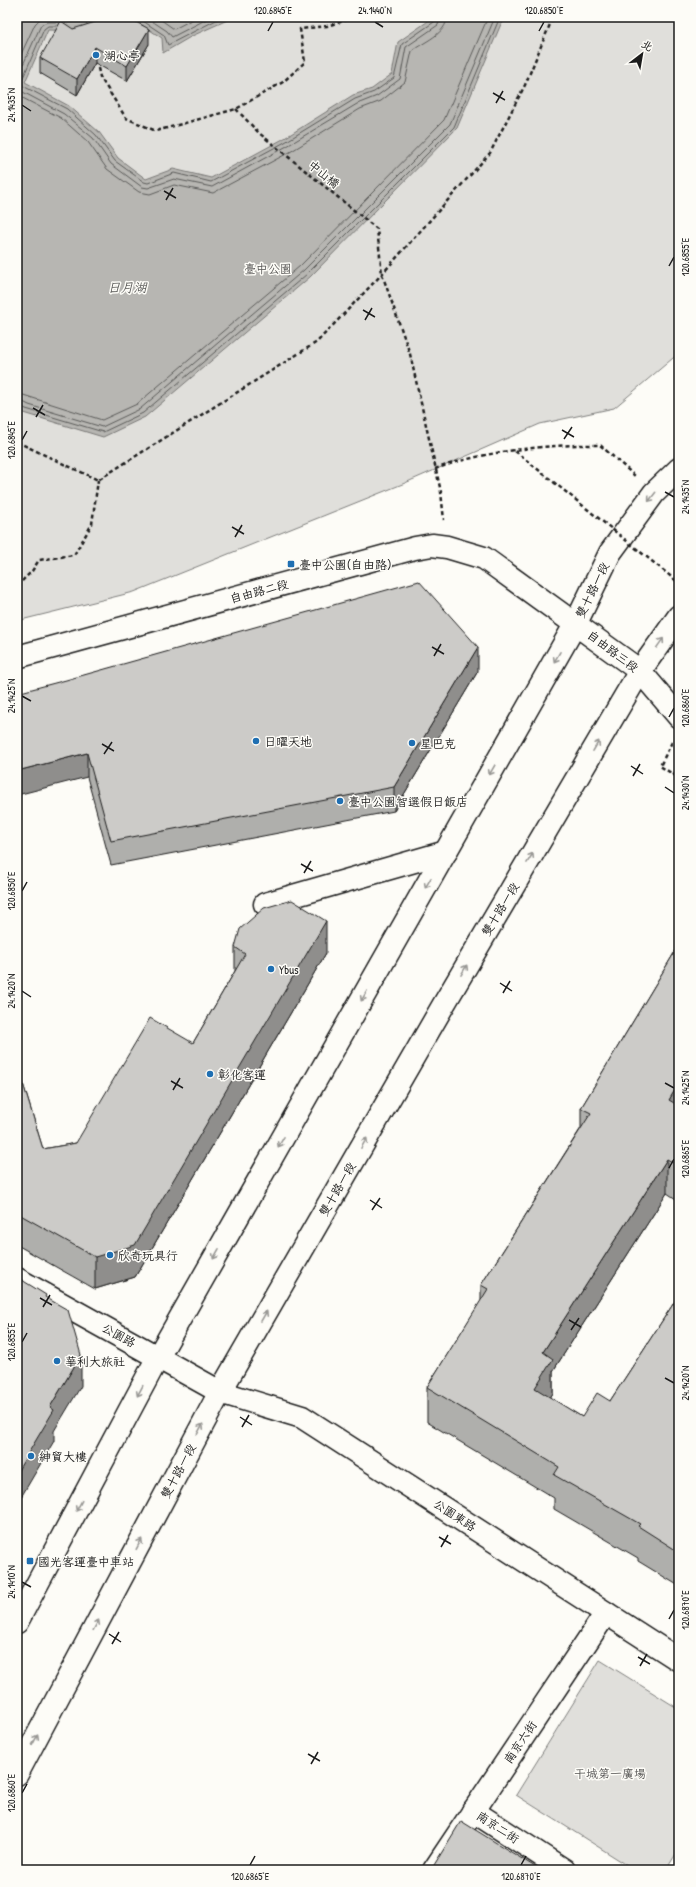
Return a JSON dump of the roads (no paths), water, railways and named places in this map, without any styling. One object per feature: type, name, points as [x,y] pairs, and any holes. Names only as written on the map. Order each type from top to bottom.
[{"type":"main road","name":"雙十路一段","points":[[17,1622],[158,1357],[576,623],[610,553],[654,493],[679,469]]},
{"type":"main road","name":"自由路二段","points":[[17,657],[415,548],[432,545],[447,546],[484,558],[576,623]]},
{"type":"main road","name":"雙十路一段","points":[[17,1774],[220,1392],[444,1004],[640,671],[679,616]]},
{"type":"main road","name":"自由路三段","points":[[576,623],[640,671],[679,717]]},
{"type":"main road","points":[[265,904],[446,852]]},
{"type":"main road","name":"公園路","points":[[17,1279],[220,1392]]},
{"type":"main road","name":"公園東路","points":[[220,1392],[302,1417],[679,1660]]},
{"type":"main road","name":"南京六街","points":[[434,1870],[606,1613]]},
{"type":"main road","name":"南京二街","points":[[473,1811],[564,1870]]},
{"type":"water","name":"日月湖","points":[[17,17],[113,17],[88,31],[48,30],[25,82],[69,106],[99,132],[118,158],[146,179],[173,169],[211,178],[283,139],[353,95],[372,89],[392,74],[398,42],[434,17],[504,17],[457,128],[310,277],[145,417],[103,437],[24,413],[17,407]]},
{"type":"water","points":[[130,17],[234,17],[192,36],[163,53],[162,38]]},
{"type":"place","name":"湖心亭","points":[[96,55]]},
{"type":"place","name":"臺中公園(自由路)","points":[[291,564]]},
{"type":"place","name":"日曜天地","points":[[256,741]]},
{"type":"place","name":"星巴克","points":[[412,743]]},
{"type":"place","name":"臺中公園智選假日飯店","points":[[340,801]]},
{"type":"place","name":"Ybus","points":[[271,969]]},
{"type":"place","name":"彰化客運","points":[[210,1074]]},
{"type":"place","name":"欣奇玩具行","points":[[110,1255]]},
{"type":"place","name":"華利大旅社","points":[[57,1361]]},
{"type":"place","name":"紳貿大樓","points":[[31,1456]]},
{"type":"place","name":"國光客運臺中車站","points":[[30,1561]]},
{"type":"park label","name":"臺中公園","points":[[268,268]]},
{"type":"park label","name":"干城第一廣場","points":[[610,1773]]}]
